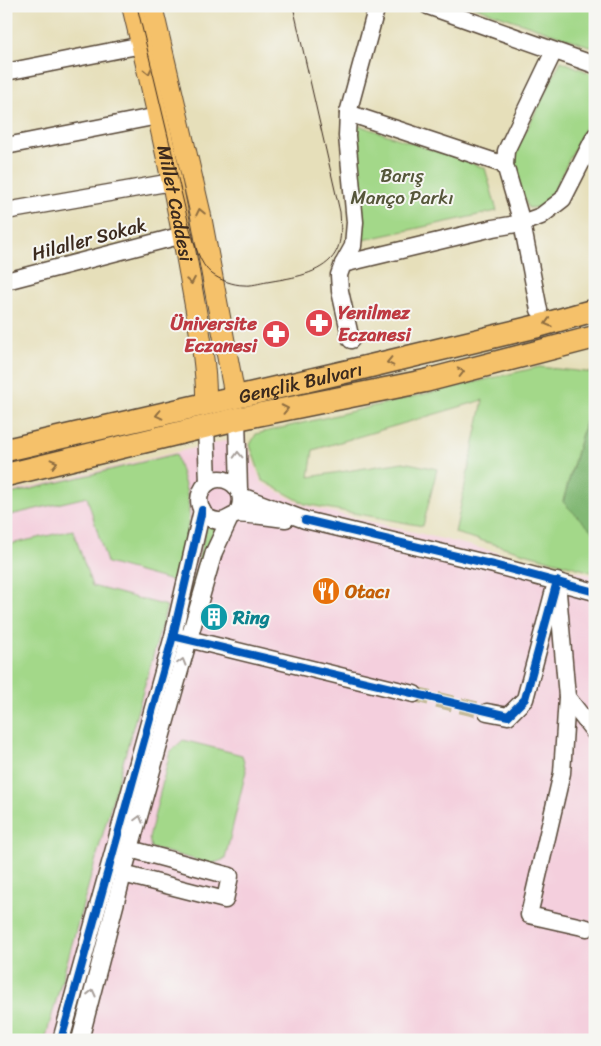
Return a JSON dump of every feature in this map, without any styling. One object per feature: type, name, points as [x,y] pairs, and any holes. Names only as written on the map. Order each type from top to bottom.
[{"type":"highway","name":"Gençlik Bulvarı","points":[[6,450],[538,326],[595,310]]},
{"type":"highway","name":"Gençlik Bulvarı","points":[[6,475],[237,419],[425,381],[595,337]]},
{"type":"highway","points":[[235,397],[237,419]]},
{"type":"highway","points":[[206,404],[206,426]]},
{"type":"main road","name":"Millet Caddesi","points":[[132,6],[183,235],[204,361],[206,404]]},
{"type":"main road","name":"Millet Caddesi","points":[[152,6],[200,211],[235,397]]},
{"type":"street","points":[[351,340],[340,291],[339,275],[353,246],[355,222],[347,136],[348,113],[377,6]]},
{"type":"street","points":[[428,6],[595,64]]},
{"type":"street","points":[[6,72],[142,45]]},
{"type":"street","points":[[539,310],[522,223],[505,165],[506,151],[554,51]]},
{"type":"street","points":[[348,113],[505,165]]},
{"type":"street","points":[[6,146],[158,116]]},
{"type":"street","points":[[343,264],[493,228],[522,223],[541,216],[563,199],[595,136]]},
{"type":"street","points":[[6,211],[172,182]]},
{"type":"street","name":"Hilaller Sokak","points":[[6,281],[183,235]]},
{"type":"street","points":[[61,1040],[123,861],[214,552],[233,516],[239,509],[237,419]]},
{"type":"street","points":[[206,426],[208,483],[200,495],[200,505],[206,515],[218,521],[233,516],[305,520]]},
{"type":"street","points":[[208,483],[222,479],[235,484],[240,493],[305,520],[557,581],[595,592]]},
{"type":"street","points":[[80,1040],[123,861],[202,510]]},
{"type":"street","points":[[557,581],[567,697],[562,773],[529,915],[587,928]]},
{"type":"street","points":[[487,712],[508,716],[525,699],[557,581]]},
{"type":"street","points":[[173,636],[414,694]]},
{"type":"street","points":[[567,697],[595,733]]},
{"type":"street","points":[[123,861],[230,876],[225,900],[123,861]]},
{"type":"shaded area","points":[[244,436],[261,482],[303,505],[595,576],[595,1040],[6,1040],[6,493]]},
{"type":"green space","points":[[472,6],[595,6],[595,48]]},
{"type":"green space","points":[[561,61],[595,75],[595,107],[552,194],[540,207],[528,208],[512,168],[515,153]]},
{"type":"green space","name":"Barış Manço Parkı","points":[[352,123],[485,168],[497,211],[363,240]]},
{"type":"green space","points":[[539,367],[595,373],[595,387],[563,501],[595,534],[595,573],[455,533],[483,400],[313,450],[309,477],[403,462],[437,469],[423,526],[305,504],[262,480],[250,445],[256,434]]},
{"type":"green space","points":[[595,387],[595,534],[563,502]]},
{"type":"green space","points":[[176,454],[187,493],[189,516],[185,541],[172,581],[107,563],[87,497],[6,516],[6,495]]},
{"type":"green space","points":[[207,525],[216,528],[204,551],[184,628],[181,627]]},
{"type":"green space","points":[[73,530],[92,586],[167,606],[45,1040],[6,1040],[6,545]]},
{"type":"green space","points":[[183,740],[242,755],[246,771],[225,859],[212,864],[151,848],[149,838],[170,752]]},
{"type":"tunnel","points":[[414,694],[487,712]]},
{"type":"tram line","points":[[137,6],[190,229],[198,253],[204,265],[215,276],[240,285],[256,284],[309,273],[325,265],[335,254],[339,243],[341,230],[340,212],[293,6]]},
{"type":"cycle path","points":[[61,1040],[173,636],[202,510]]},
{"type":"cycle path","points":[[305,520],[494,565],[595,592]]},
{"type":"cycle path","points":[[173,636],[508,716],[525,699],[557,581]]},
{"type":"place","name":"Yenilmez Eczanesi","points":[[319,323]]},
{"type":"place","name":"Üniversite Eczanesi","points":[[276,334]]},
{"type":"place","name":"Otacı","points":[[326,591]]},
{"type":"place","name":"Ring","points":[[214,617]]}]
